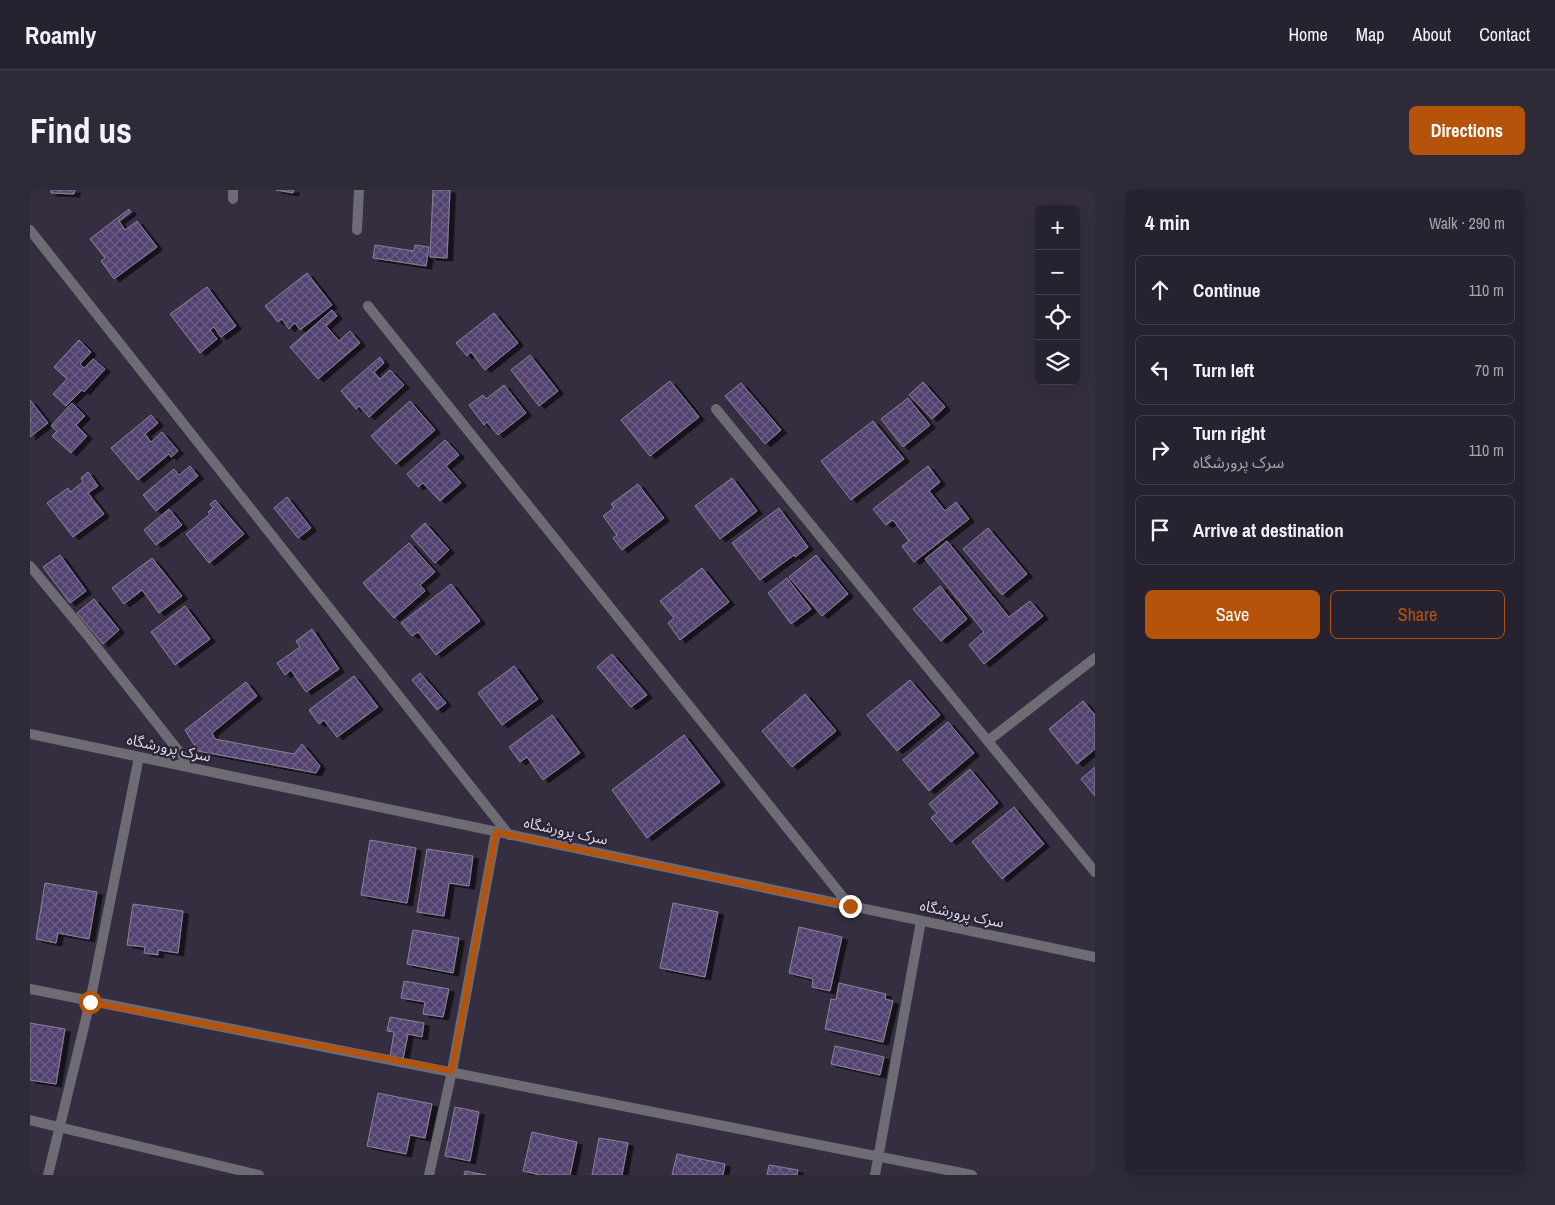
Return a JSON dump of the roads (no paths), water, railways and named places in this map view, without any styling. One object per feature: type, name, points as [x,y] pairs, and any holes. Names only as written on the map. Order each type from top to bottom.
[{"type":"street","points":[[357,230],[359,190]]},
{"type":"street","points":[[30,230],[510,835]]},
{"type":"street","points":[[368,306],[850,906]]},
{"type":"street","points":[[716,409],[989,740],[1095,872]]},
{"type":"street","points":[[30,566],[192,768]]},
{"type":"street","points":[[989,740],[1095,658]]},
{"type":"street","name":"سرک پرورشگاه","points":[[30,734],[1095,957]]},
{"type":"street","points":[[48,1175],[90,1002],[139,757]]},
{"type":"street","points":[[429,1175],[452,1071],[496,832]]},
{"type":"street","points":[[875,1175],[921,921]]},
{"type":"street","points":[[30,989],[972,1175]]},
{"type":"street","points":[[30,1120],[259,1175]]}]
